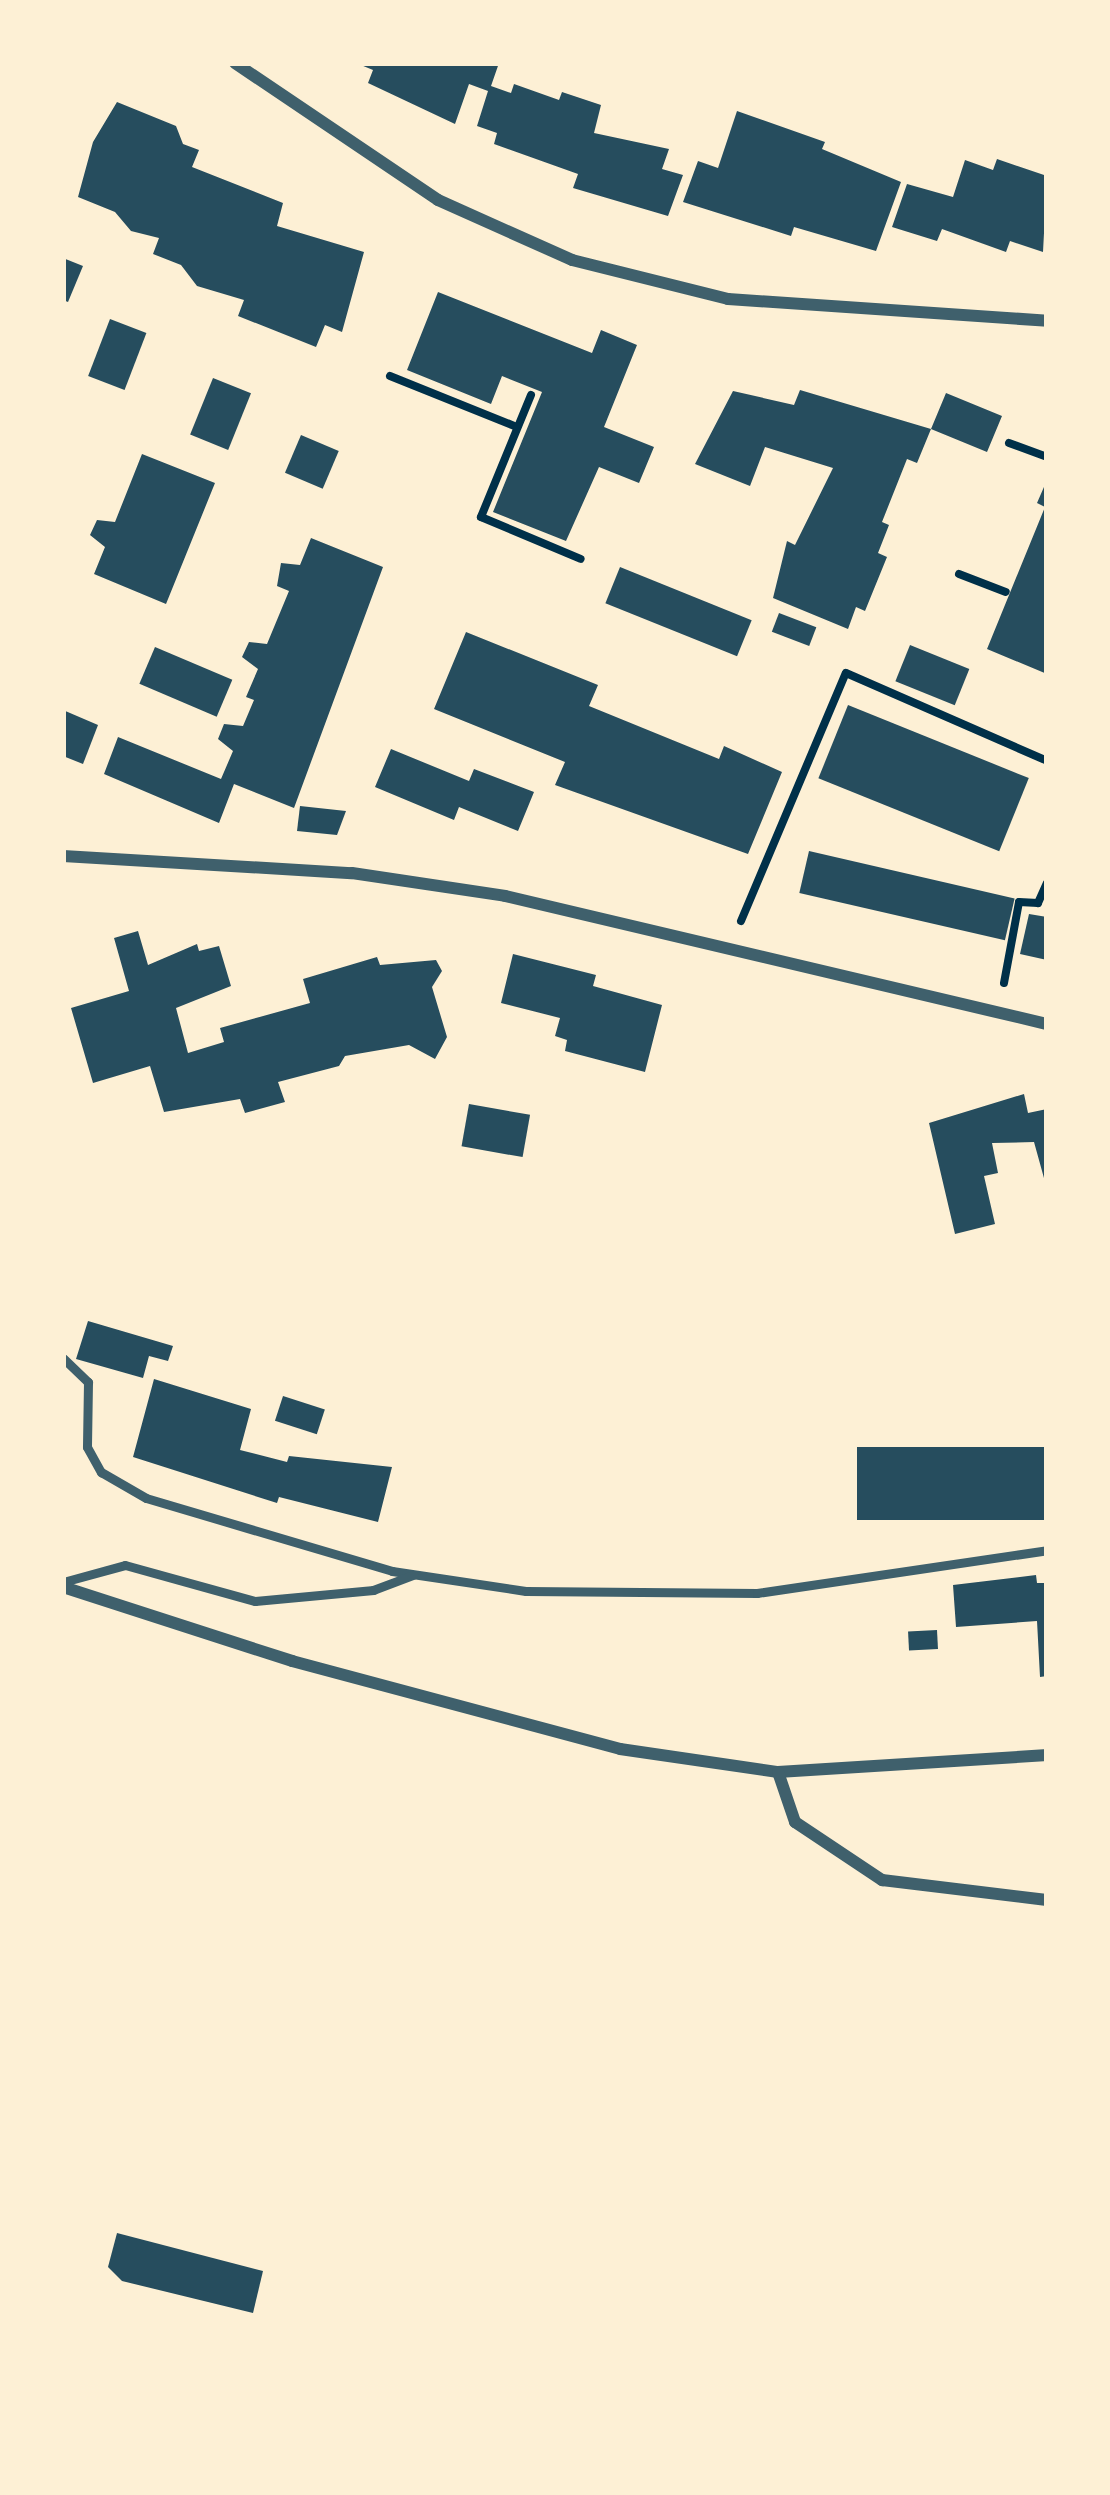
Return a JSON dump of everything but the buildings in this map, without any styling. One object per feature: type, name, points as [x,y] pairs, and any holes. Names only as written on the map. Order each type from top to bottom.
[{"type":"street","points":[[235,63],[438,200],[572,260],[728,299],[1047,321]]},
{"type":"street","points":[[63,856],[352,873],[731,945],[998,1016],[1047,1024]]},
{"type":"street","points":[[63,1585],[292,1661],[620,1750],[778,1772],[1047,1755]]},
{"type":"street","points":[[778,1772],[795,1822],[881,1880],[1047,1900]]},
{"type":"lane","points":[[63,1358],[88,1382],[86,1447],[101,1472],[146,1498],[418,1574],[526,1591],[757,1593],[1047,1550]]},
{"type":"lane","points":[[63,1585],[125,1565],[255,1601],[373,1590],[418,1574]]},
{"type":"path","points":[[390,376],[517,428]]},
{"type":"path","points":[[530,395],[482,517],[581,559]]},
{"type":"path","points":[[1010,442],[1047,457]]},
{"type":"path","points":[[959,574],[1006,592]]},
{"type":"path","points":[[731,945],[846,673],[1047,757]]},
{"type":"path","points":[[998,1016],[1019,902],[1038,903],[1047,883]]}]
